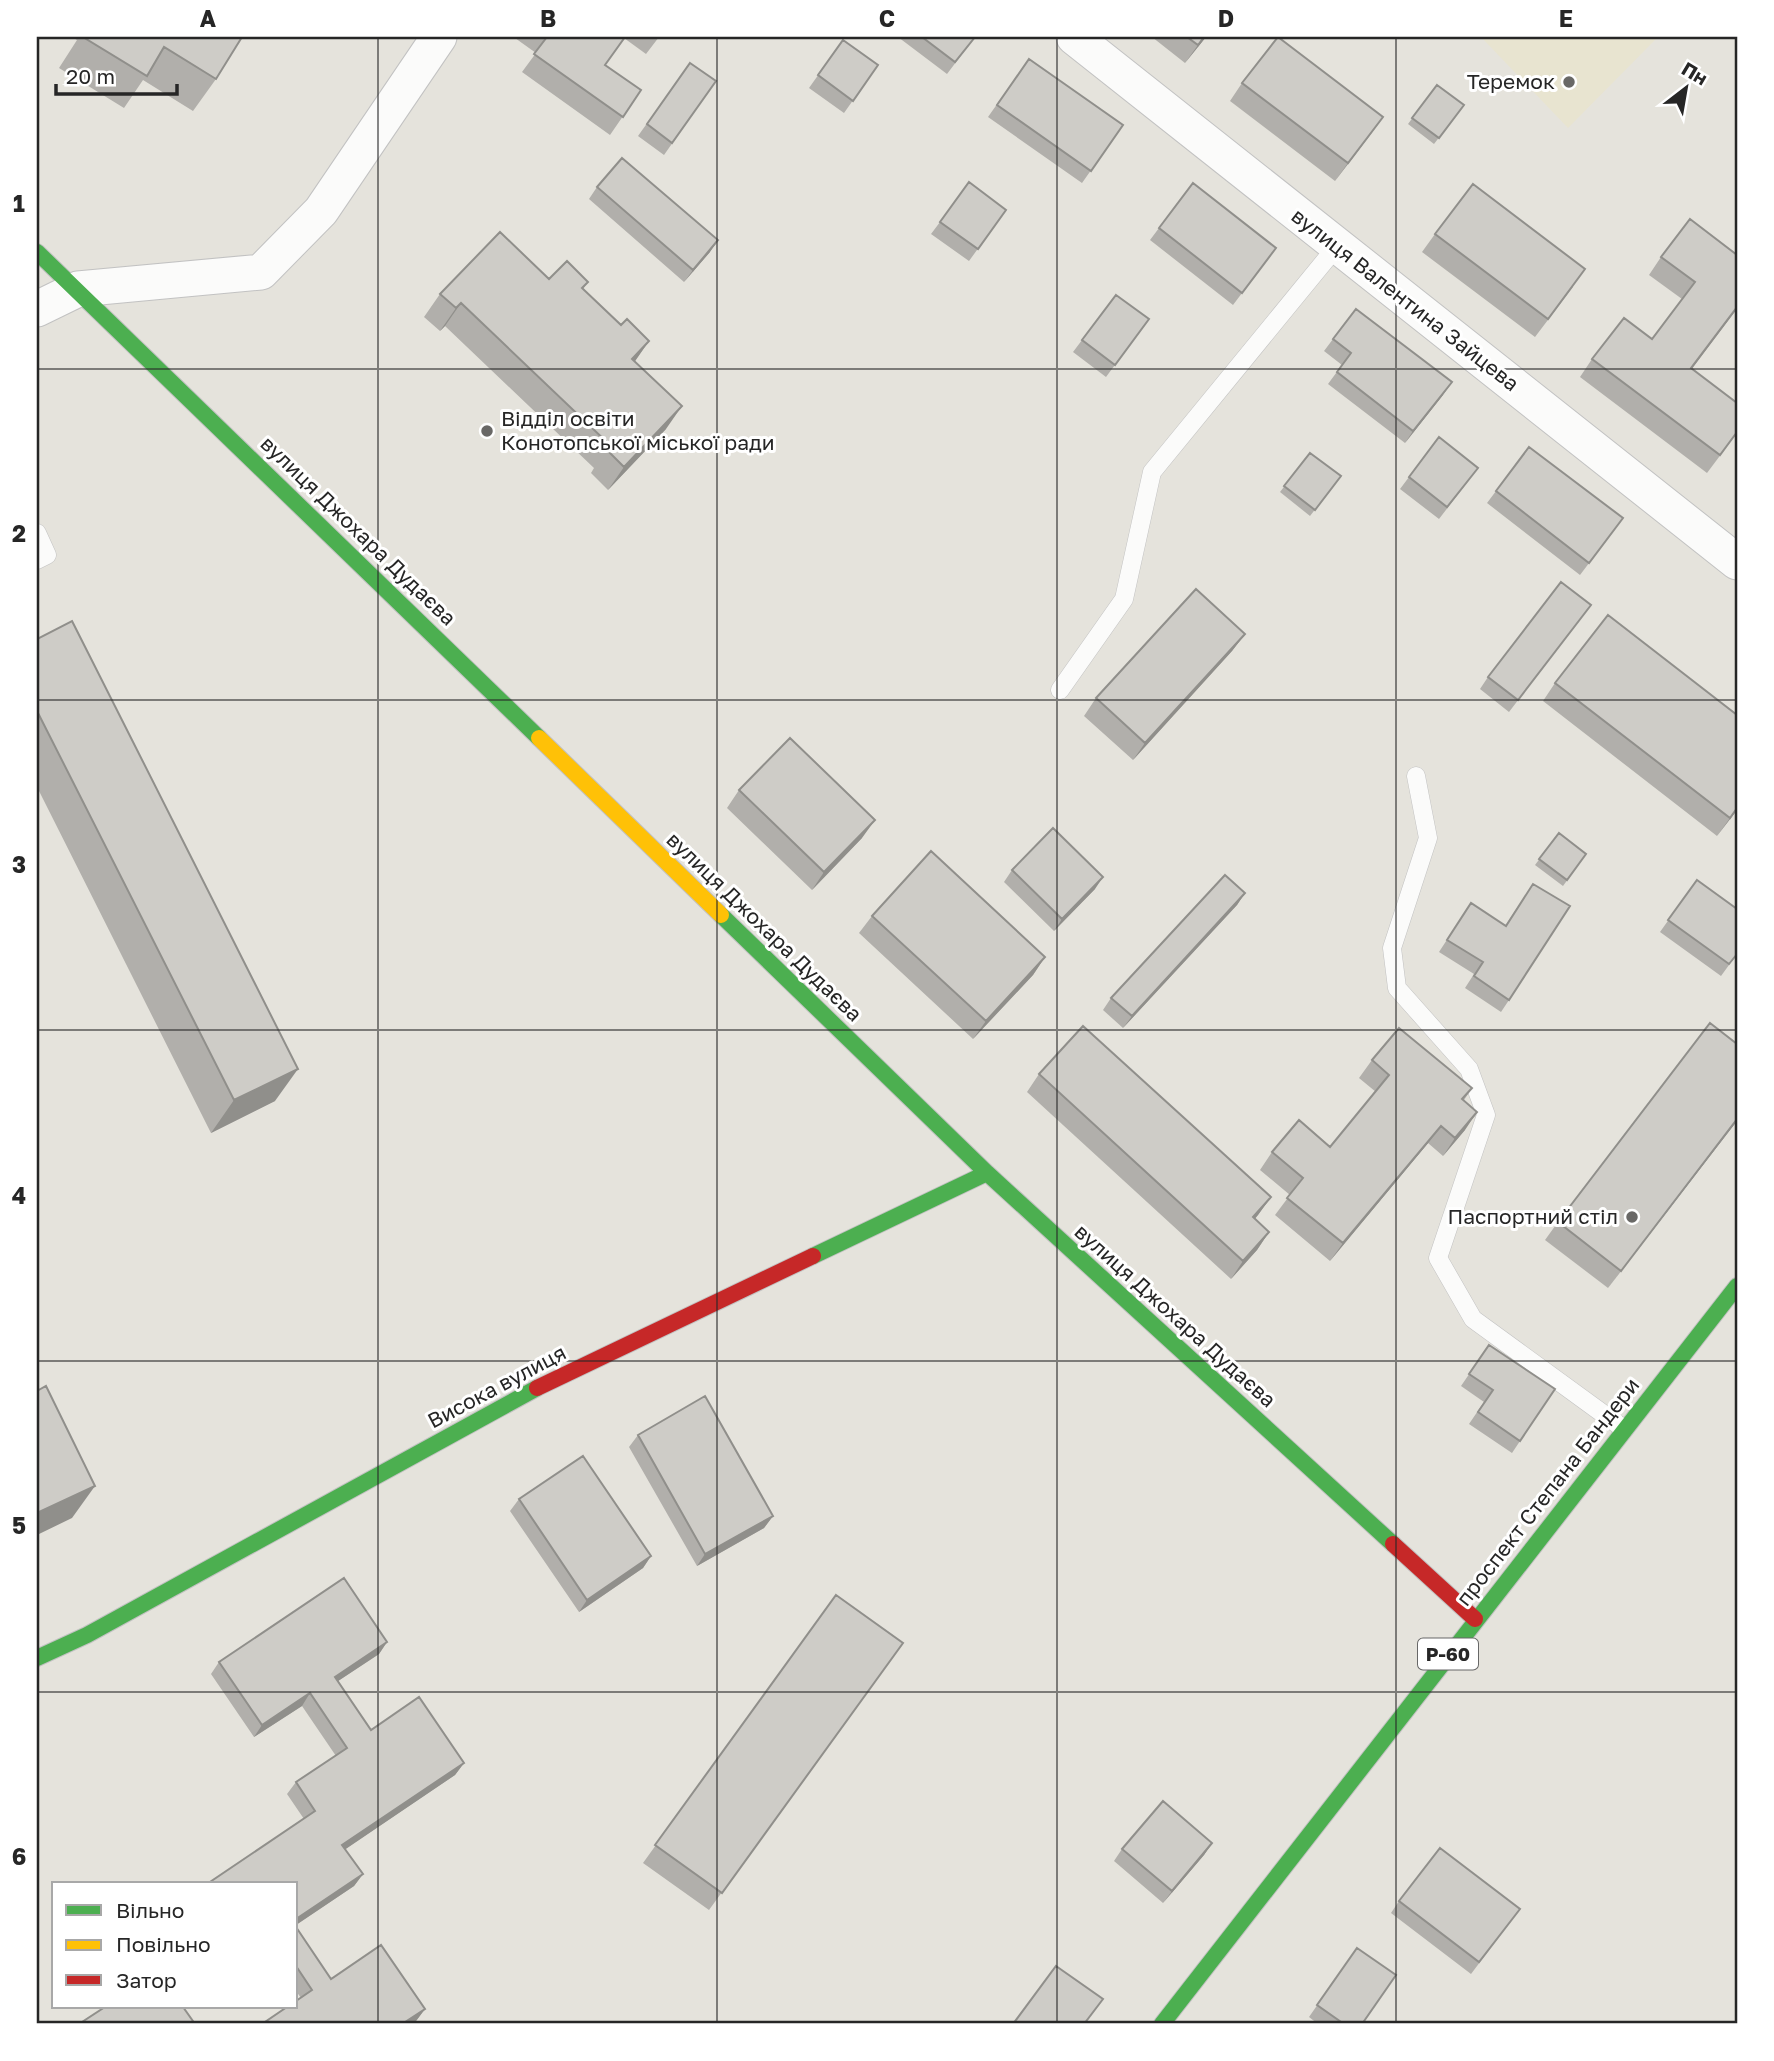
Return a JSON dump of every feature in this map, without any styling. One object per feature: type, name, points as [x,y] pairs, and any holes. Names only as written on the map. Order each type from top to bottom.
[{"type":"street","points":[[37,309],[78,289],[261,272],[321,211],[439,37]]},
{"type":"street","name":"вулиця Валентина Зайцева","points":[[1074,37],[1737,562]]},
{"type":"street","name":"вулиця Джохара Дудаєва","points":[[37,251],[987,1173],[1475,1619]]},
{"type":"street","name":"Висока вулиця","points":[[37,1658],[87,1635],[526,1393],[987,1173]]},
{"type":"street","name":"проспект Степана Бандери","points":[[1162,2024],[1737,1286]]},
{"type":"lane","points":[[1060,690],[1124,599],[1152,472],[1337,246]]},
{"type":"lane","points":[[37,533],[47,555],[37,560]]},
{"type":"lane","points":[[1416,776],[1429,838],[1392,948],[1397,988],[1469,1069],[1486,1115],[1438,1258],[1473,1319],[1625,1429]]},
{"type":"shaded area","name":"Теремок","points":[[1481,37],[1658,37],[1568,128]]},
{"type":"building","points":[[83,37],[242,37],[216,79],[164,47],[147,76]]},
{"type":"building","points":[[547,37],[625,37],[605,65],[641,90],[623,117],[534,54]]},
{"type":"building","points":[[922,37],[975,37],[955,62]]},
{"type":"building","points":[[1187,37],[1204,37],[1198,45]]},
{"type":"building","points":[[1278,37],[1383,117],[1348,163],[1242,83]]},
{"type":"building","points":[[843,40],[878,65],[853,101],[818,75]]},
{"type":"building","points":[[1029,59],[1123,125],[1091,171],[997,105]]},
{"type":"building","points":[[690,63],[716,81],[672,143],[647,124]]},
{"type":"building","points":[[1437,85],[1464,105],[1439,138],[1412,118]]},
{"type":"building","points":[[622,158],[718,240],[693,270],[597,187]]},
{"type":"building","points":[[969,182],[1006,210],[978,249],[940,222]]},
{"type":"building","points":[[1193,183],[1276,248],[1242,293],[1159,228]]},
{"type":"building","points":[[1473,184],[1585,269],[1548,319],[1435,234]]},
{"type":"building","points":[[1690,219],[1737,255],[1737,307],[1691,368],[1737,403],[1737,432],[1720,455],[1592,359],[1624,318],[1652,339],[1695,282],[1661,257]]},
{"type":"building","points":[[500,232],[549,279],[567,261],[588,282],[582,288],[621,325],[627,319],[649,341],[632,359],[682,406],[624,467],[607,450],[611,446],[461,303],[456,308],[440,294]]},
{"type":"building","points":[[1116,295],[1149,319],[1115,365],[1082,340]]},
{"type":"building","points":[[1356,309],[1452,382],[1413,431],[1337,372],[1351,353],[1333,339]]},
{"type":"building","points":[[1439,437],[1478,468],[1447,507],[1409,477]]},
{"type":"building","points":[[1529,447],[1623,518],[1589,563],[1496,491]]},
{"type":"building","points":[[1310,453],[1341,476],[1315,510],[1284,486]]},
{"type":"building","points":[[1561,582],[1591,605],[1518,700],[1488,677]]},
{"type":"building","points":[[1196,589],[1245,634],[1145,743],[1096,698]]},
{"type":"building","points":[[1608,615],[1737,715],[1737,808],[1730,818],[1555,683]]},
{"type":"building","points":[[72,621],[298,1069],[234,1100],[37,711],[37,639]]},
{"type":"building","points":[[790,738],[875,820],[824,872],[739,790]]},
{"type":"building","points":[[1053,828],[1103,877],[1062,919],[1012,870]]},
{"type":"building","points":[[1559,833],[1586,854],[1567,880],[1539,859]]},
{"type":"building","points":[[931,851],[1045,957],[986,1021],[872,916]]},
{"type":"building","points":[[1225,875],[1245,893],[1132,1016],[1111,998]]},
{"type":"building","points":[[1697,880],[1737,909],[1737,954],[1729,964],[1668,920]]},
{"type":"building","points":[[1533,884],[1570,906],[1509,1000],[1474,976],[1483,962],[1447,940],[1471,903],[1506,926]]},
{"type":"building","points":[[1710,1023],[1737,1044],[1737,1119],[1621,1271],[1558,1222]]},
{"type":"building","points":[[1083,1026],[1271,1197],[1253,1217],[1269,1232],[1243,1261],[1039,1074]]},
{"type":"building","points":[[1399,1028],[1472,1088],[1462,1099],[1477,1112],[1455,1138],[1441,1126],[1343,1243],[1287,1198],[1303,1178],[1272,1152],[1299,1120],[1330,1147],[1389,1075],[1372,1060]]},
{"type":"building","points":[[1489,1345],[1555,1389],[1520,1441],[1478,1412],[1493,1390],[1469,1374]]},
{"type":"building","points":[[46,1386],[95,1486],[37,1513],[37,1391]]},
{"type":"building","points":[[705,1396],[773,1516],[705,1554],[638,1435]]},
{"type":"building","points":[[583,1456],[651,1556],[587,1600],[519,1499]]},
{"type":"building","points":[[344,1578],[387,1642],[335,1677],[371,1730],[419,1697],[464,1763],[342,1845],[363,1874],[298,1918],[298,1882],[210,1882],[315,1811],[296,1782],[347,1748],[310,1693],[262,1725],[219,1662]]},
{"type":"building","points":[[836,1595],[903,1643],[722,1893],[655,1845]]},
{"type":"building","points":[[1163,1801],[1212,1843],[1172,1891],[1122,1849]]},
{"type":"building","points":[[1440,1848],[1520,1909],[1479,1962],[1399,1901]]},
{"type":"building","points":[[298,1930],[331,1979],[381,1945],[425,2009],[402,2024],[262,2024],[286,2008],[298,2008],[298,2000],[312,1990],[298,1969]]},
{"type":"building","points":[[1357,1948],[1396,1975],[1362,2024],[1344,2024],[1317,2005]]},
{"type":"building","points":[[1056,1966],[1103,1999],[1084,2024],[1013,2024]]},
{"type":"building","points":[[103,2008],[184,2008],[195,2024],[79,2024]]},
{"type":"traffic: fast","points":[[37,252],[539,738]]},
{"type":"traffic: fast","points":[[721,915],[987,1173],[1393,1544]]},
{"type":"traffic: fast","points":[[813,1256],[987,1173]]},
{"type":"traffic: fast","points":[[1162,2024],[1737,1286]]},
{"type":"traffic: fast","points":[[37,1658],[87,1635],[537,1388]]},
{"type":"traffic: slow","points":[[539,738],[721,915]]},
{"type":"traffic: jam","points":[[537,1388],[813,1256]]},
{"type":"traffic: jam","points":[[1393,1544],[1475,1619]]},
{"type":"place","name":"Теремок","points":[[1569,82]]},
{"type":"place","name":"Відділ освіти Конотопської міської ради","points":[[487,431]]},
{"type":"place","name":"Паспортний стіл","points":[[1632,1217]]}]
